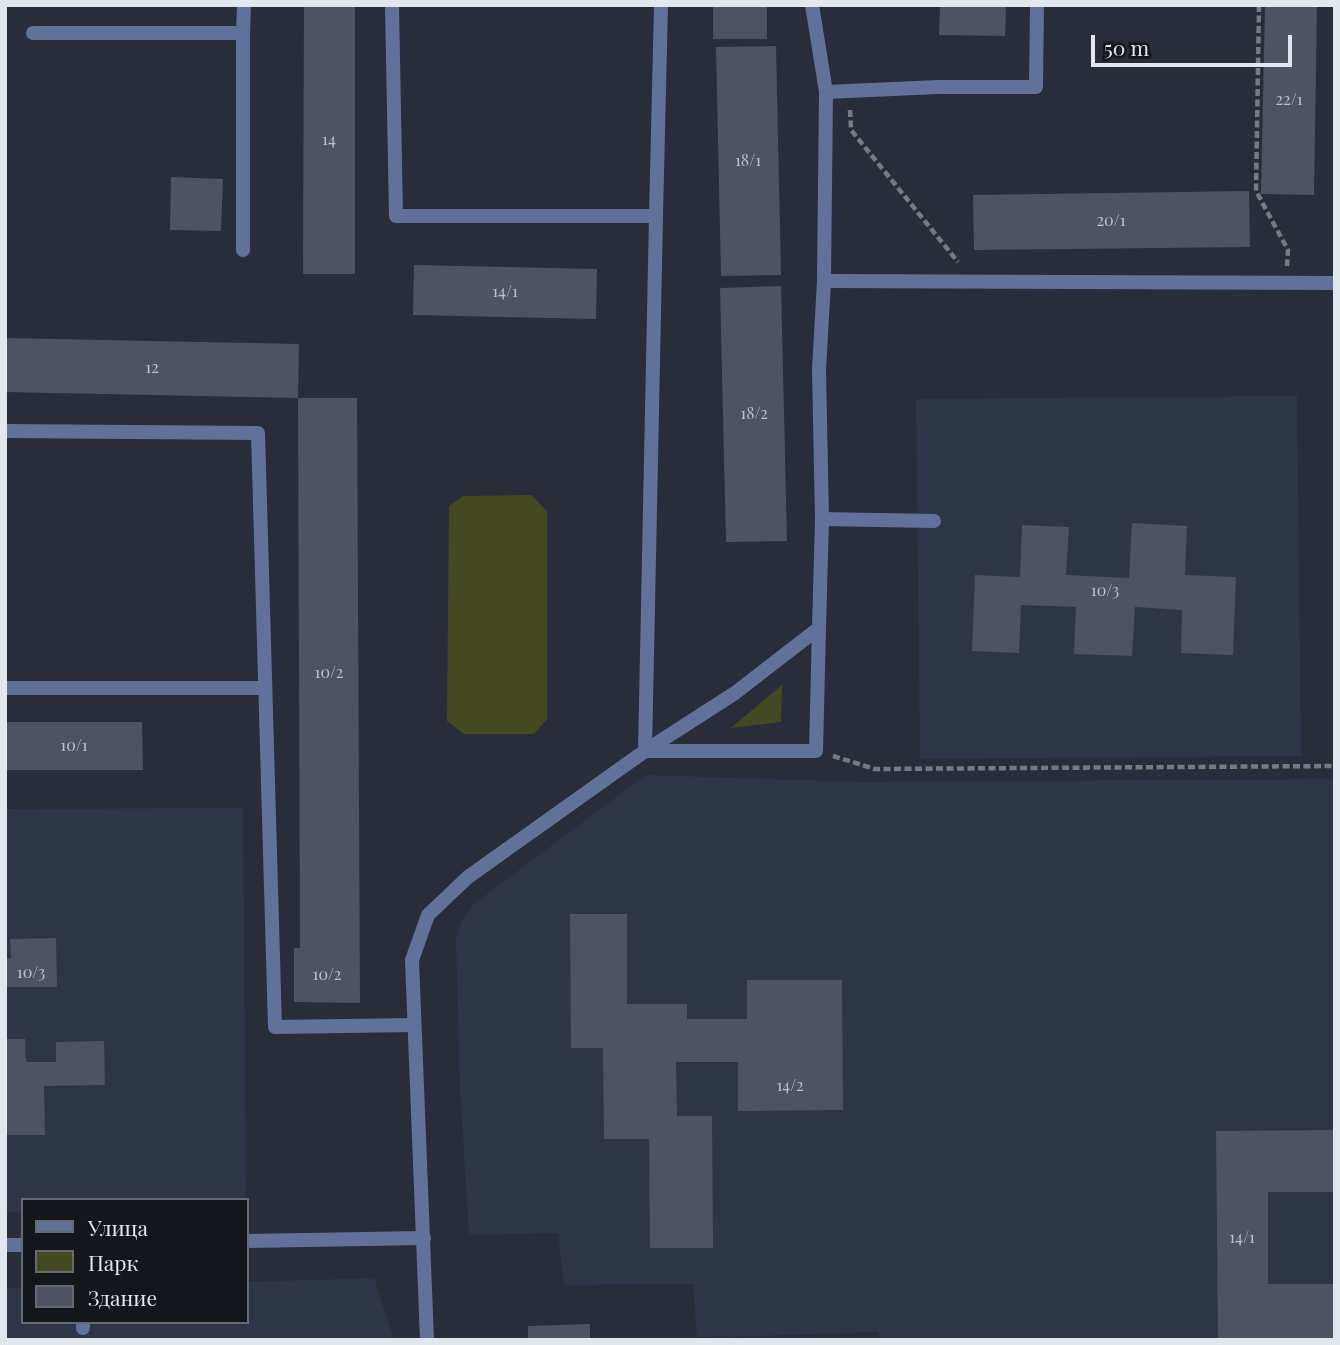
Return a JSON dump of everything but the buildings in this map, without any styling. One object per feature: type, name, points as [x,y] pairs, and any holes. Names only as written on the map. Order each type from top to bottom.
[{"type":"street","points":[[243,250],[244,5]]},
{"type":"street","points":[[393,5],[396,216],[656,216]]},
{"type":"street","points":[[645,751],[661,5]]},
{"type":"street","points":[[645,751],[816,751],[822,519],[819,370],[824,281],[826,92],[812,5]]},
{"type":"street","points":[[826,92],[938,87],[1036,87],[1037,5]]},
{"type":"street","points":[[33,33],[243,33]]},
{"type":"street","points":[[824,281],[1335,285]]},
{"type":"street","points":[[5,431],[258,433],[275,1027],[414,1025]]},
{"type":"street","points":[[822,519],[934,521]]},
{"type":"street","points":[[427,1340],[412,960],[428,915],[468,877],[645,751],[736,693],[819,628]]},
{"type":"street","points":[[5,688],[265,688]]},
{"type":"street","points":[[248,1241],[424,1238]]},
{"type":"path","points":[[1259,5],[1256,191],[1288,250],[1286,284]]},
{"type":"path","points":[[849,91],[851,130],[958,260],[961,282]]},
{"type":"path","points":[[816,751],[875,769],[1335,766]]},
{"type":"shaded area","points":[[1297,396],[1301,756],[920,759],[916,399]]},
{"type":"shaded area","points":[[646,775],[861,782],[1335,779],[1335,1340],[881,1340],[878,1332],[697,1338],[693,1284],[564,1285],[558,1233],[469,1235],[460,1088],[456,939],[461,922],[474,904]]},
{"type":"shaded area","points":[[243,808],[246,1198],[21,1198],[21,1212],[5,1212],[5,809]]},
{"type":"shaded area","points":[[374,1278],[394,1340],[5,1340],[5,1288],[21,1288],[21,1324],[248,1324],[248,1282]]},
{"type":"green space","points":[[532,495],[547,512],[547,719],[534,734],[464,734],[447,721],[449,506],[463,496]]},
{"type":"green space","points":[[782,685],[781,722],[731,728]]}]
